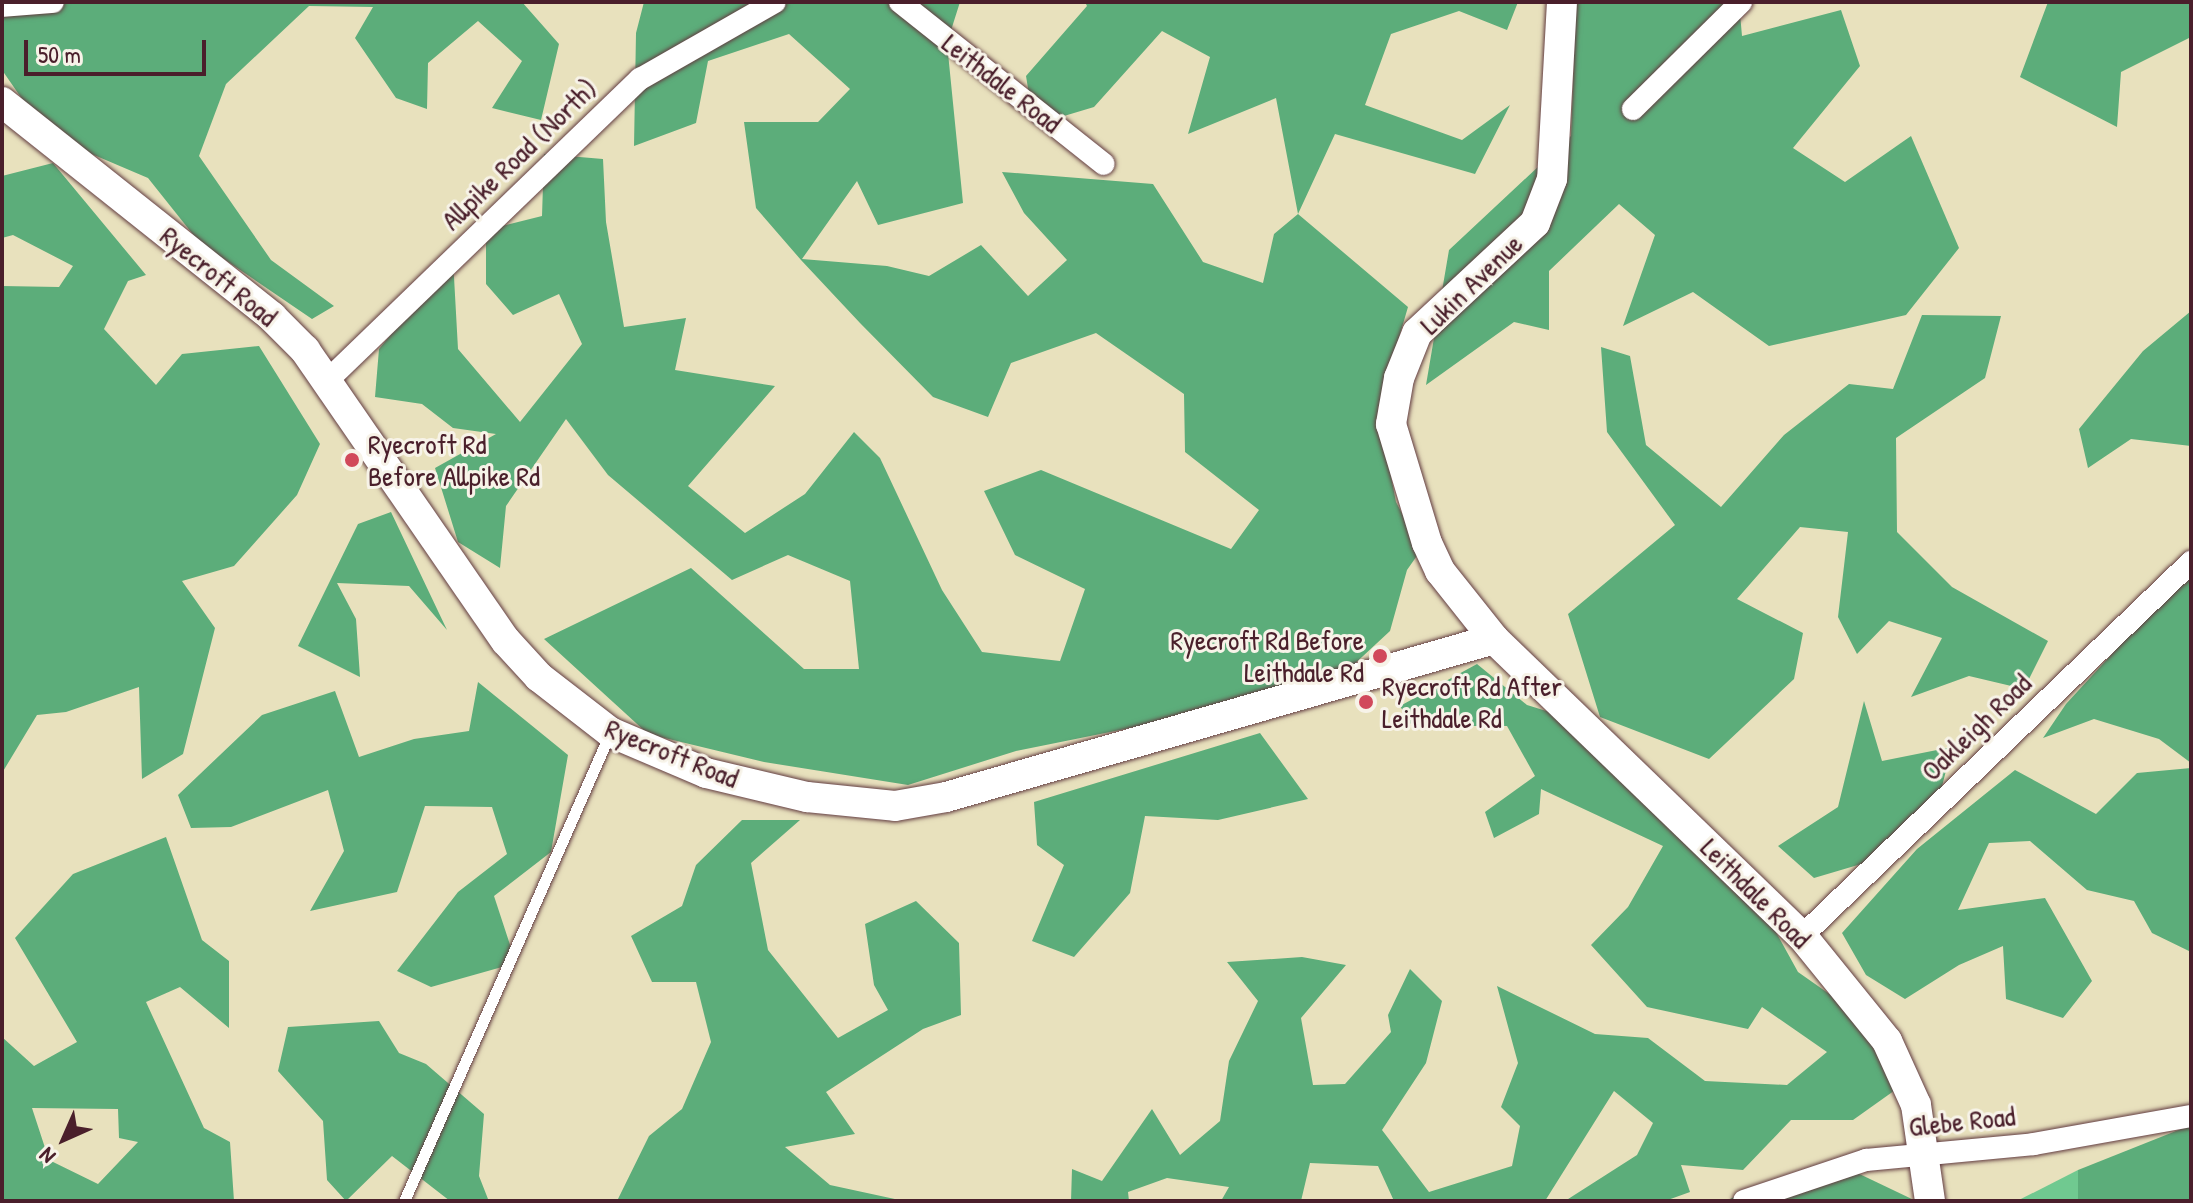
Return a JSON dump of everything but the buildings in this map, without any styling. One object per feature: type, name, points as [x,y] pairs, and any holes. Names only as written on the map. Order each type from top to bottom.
[{"type":"street","points":[[2,6],[53,2]]},
{"type":"street","name":"Allpike Road (North)","points":[[328,380],[640,79],[775,2]]},
{"type":"street","name":"Leithdale Road","points":[[900,2],[1104,164]]},
{"type":"street","name":"Lukin Avenue","points":[[1494,639],[1440,571],[1391,424],[1399,378],[1417,333],[1535,223],[1552,179],[1562,2]]},
{"type":"street","points":[[1633,109],[1741,2]]},
{"type":"street","name":"Ryecroft Road","points":[[4,108],[272,317],[328,380],[506,641],[572,706],[610,732],[706,773],[854,805],[895,806],[946,797],[1494,639]]},
{"type":"street","name":"Oakleigh Road","points":[[1802,936],[2191,562]]},
{"type":"street","name":"Leithdale Road","points":[[1494,639],[1802,936],[1887,1041],[1912,1094],[1926,1153],[1930,1201]]},
{"type":"street","name":"Glebe Road","points":[[1744,1201],[1842,1165],[1926,1153],[2034,1144],[2191,1116]]},
{"type":"lane","points":[[404,1201],[610,732]]},
{"type":"green space","points":[[2,2],[522,2],[559,44],[541,120],[492,108],[522,61],[478,21],[428,63],[427,109],[396,98],[355,38],[373,7],[309,6],[226,84],[199,156],[271,260],[334,306],[312,319],[199,242],[148,178],[47,135],[2,70]]},
{"type":"green space","points":[[644,2],[960,2],[947,43],[963,203],[878,225],[857,181],[802,259],[887,266],[929,276],[981,245],[1028,296],[1067,260],[1024,213],[1002,172],[1153,184],[1203,262],[1263,283],[1274,234],[1298,214],[1408,307],[1378,409],[1396,502],[1421,550],[1407,570],[1390,631],[1307,708],[1259,702],[1016,751],[908,785],[764,762],[648,734],[544,639],[691,568],[804,669],[859,669],[850,581],[788,555],[732,580],[608,475],[566,419],[506,506],[500,568],[458,542],[435,468],[496,434],[453,428],[422,404],[375,397],[379,349],[453,259],[458,349],[520,422],[582,344],[559,294],[513,315],[486,284],[486,230],[542,216],[544,154],[603,159],[606,222],[624,327],[686,318],[675,370],[775,386],[688,486],[745,533],[805,494],[854,432],[880,458],[942,590],[982,652],[1060,661],[1085,589],[1015,555],[984,491],[1041,470],[1231,549],[1259,510],[1185,452],[1184,394],[1096,333],[1011,363],[988,417],[933,397],[801,260],[756,208],[744,122],[818,122],[850,89],[789,34],[708,61],[696,123],[634,146],[636,33]]},
{"type":"green space","points":[[1085,2],[1518,2],[1507,30],[1459,11],[1391,34],[1365,105],[1462,140],[1510,105],[1475,174],[1335,134],[1298,214],[1276,98],[1188,134],[1210,57],[1162,31],[1094,107],[1034,125],[1026,76],[1087,6]]},
{"type":"green space","points":[[1576,2],[1739,2],[1742,36],[1841,10],[1860,66],[1793,148],[1845,182],[1911,136],[1959,248],[1906,315],[1769,346],[1693,292],[1623,326],[1655,235],[1619,204],[1549,271],[1549,330],[1514,322],[1426,385],[1449,250],[1571,136]]},
{"type":"green space","points":[[2048,2],[2191,2],[2191,37],[2121,72],[2117,127],[2020,77]]},
{"type":"green space","points":[[53,163],[146,275],[128,281],[104,329],[156,385],[182,354],[259,346],[320,444],[297,495],[234,566],[182,581],[215,628],[183,754],[142,779],[139,687],[66,712],[37,715],[2,773],[2,286],[59,287],[73,266],[13,235],[2,238],[2,176]]},
{"type":"green space","points":[[2191,311],[2191,446],[2131,439],[2088,468],[2079,429],[2143,351]]},
{"type":"green space","points":[[1922,315],[2001,316],[1985,378],[1896,438],[1897,532],[1952,587],[2048,641],[2024,689],[1969,676],[1911,697],[1942,638],[1889,621],[1857,654],[1838,617],[1848,532],[1800,527],[1737,599],[1803,633],[1794,679],[1709,759],[1600,717],[1568,614],[1675,525],[1607,432],[1601,347],[1630,356],[1646,445],[1721,507],[1784,435],[1849,384],[1893,389]]},
{"type":"green space","points":[[391,512],[447,630],[409,586],[337,583],[356,619],[360,677],[298,646],[358,524]]},
{"type":"green space","points":[[2191,568],[2191,763],[2159,739],[2094,719],[2043,738],[2066,704]]},
{"type":"green space","points":[[1477,664],[1527,705],[1556,714],[1766,914],[1798,972],[1855,1012],[1898,1088],[1853,1120],[1791,1120],[1743,1170],[1681,1165],[1690,1192],[1665,1201],[1565,1201],[1637,1155],[1653,1123],[1614,1091],[1545,1201],[1394,1201],[1378,1166],[1310,1163],[1301,1201],[1221,1201],[1229,1187],[1167,1178],[1128,1192],[1129,1201],[1071,1201],[1072,1169],[1102,1181],[1152,1109],[1180,1155],[1220,1121],[1229,1061],[1258,1001],[1227,962],[1302,957],[1346,965],[1301,1018],[1313,1085],[1345,1084],[1391,1032],[1388,1015],[1410,969],[1442,1001],[1426,1063],[1382,1130],[1429,1192],[1512,1166],[1520,1126],[1501,1107],[1518,1063],[1497,986],[1595,1034],[1648,1038],[1705,1081],[1787,1085],[1827,1052],[1762,1007],[1748,1029],[1647,1007],[1591,945],[1628,907],[1663,846],[1541,789],[1539,814],[1494,838],[1485,812],[1535,776],[1507,726],[1412,726],[1400,706]]},
{"type":"green space","points":[[478,682],[568,755],[551,852],[494,896],[516,963],[431,987],[397,971],[458,892],[507,854],[492,807],[425,806],[397,892],[310,911],[344,851],[328,790],[231,827],[191,828],[178,795],[262,715],[335,691],[359,757],[414,739],[469,731]]},
{"type":"green space","points":[[1864,701],[1882,761],[1952,747],[1936,810],[1868,862],[1814,878],[1778,846],[1838,807]]},
{"type":"green space","points":[[1260,733],[1308,799],[1218,820],[1145,816],[1130,893],[1074,957],[1032,941],[1064,865],[1037,845],[1034,802]]},
{"type":"green space","points":[[2191,768],[2191,952],[2152,933],[2134,901],[2087,890],[2030,841],[1989,843],[1958,910],[2045,898],[2092,981],[2063,1018],[2006,999],[2003,946],[1959,965],[1905,999],[1866,975],[1842,933],[1917,849],[2015,770],[2096,814],[2137,773]]},
{"type":"green space","points":[[742,820],[800,820],[751,863],[768,950],[838,1038],[888,1010],[874,985],[865,924],[916,901],[959,943],[961,1015],[923,1029],[826,1092],[855,1134],[785,1147],[830,1185],[904,1201],[617,1201],[649,1136],[682,1109],[711,1042],[696,982],[652,982],[631,936],[682,906],[696,865]]},
{"type":"green space","points":[[166,837],[202,940],[229,961],[229,1028],[180,987],[146,1002],[204,1128],[230,1142],[234,1201],[2,1201],[2,1037],[34,1066],[77,1042],[15,938],[73,874]],"holes":[[[32,1108],[118,1109],[119,1138],[138,1142],[98,1184],[49,1160]]]},
{"type":"green space","points":[[379,1021],[399,1053],[426,1064],[484,1114],[479,1176],[488,1199],[450,1201],[392,1156],[346,1201],[327,1180],[323,1121],[278,1071],[288,1027]]},
{"type":"green space","points":[[2191,1125],[2191,1201],[2078,1201],[2078,1170]]},
{"type":"green space","points":[[1849,1169],[1916,1201],[1726,1201],[1754,1187]]},
{"type":"green space","points":[[2078,1170],[2078,1201],[2017,1201]]},
{"type":"place","name":"Ryecroft Rd Before Allpike Rd","points":[[352,460]]},
{"type":"place","name":"Ryecroft Rd Before Leithdale Rd","points":[[1380,656]]},
{"type":"place","name":"Ryecroft Rd After Leithdale Rd","points":[[1366,702]]}]
